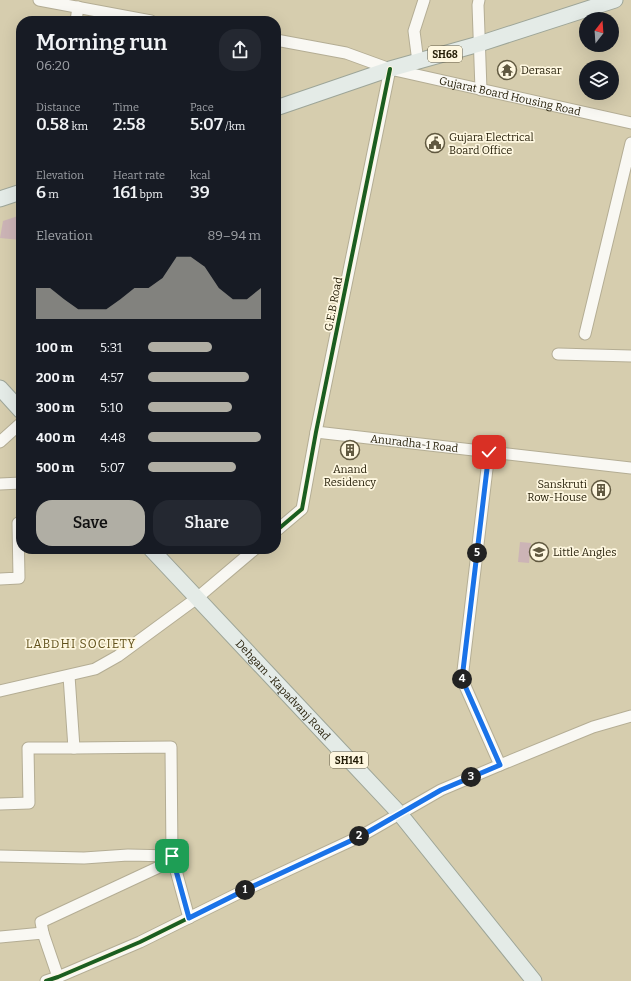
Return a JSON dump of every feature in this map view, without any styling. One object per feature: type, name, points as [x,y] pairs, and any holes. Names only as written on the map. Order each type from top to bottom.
[{"type":"main road","name":"SH68","points":[[281,106],[390,70],[479,44],[615,0]]},
{"type":"main road","points":[[0,199],[16,194]]},
{"type":"main road","points":[[0,388],[16,406]]},
{"type":"main road","name":"Dehgam -Kapadvanj Road","points":[[156,554],[400,814],[534,981]]},
{"type":"street","points":[[39,0],[126,16]]},
{"type":"street","points":[[418,62],[414,31],[424,0]]},
{"type":"street","points":[[479,0],[481,90]]},
{"type":"street","points":[[77,16],[78,7]]},
{"type":"street","name":"Gujarat Board Housing Road","points":[[281,41],[346,53],[390,70],[631,123]]},
{"type":"street","name":"G.E.B Road","points":[[281,527],[302,509],[316,432],[390,70]]},
{"type":"street","points":[[585,334],[631,143]]},
{"type":"street","points":[[558,354],[631,356]]},
{"type":"street","points":[[0,442],[16,428]]},
{"type":"street","name":"Anuradha-1 Road","points":[[316,432],[631,468]]},
{"type":"street","points":[[489,452],[462,679],[500,765]]},
{"type":"street","points":[[0,484],[16,483]]},
{"type":"street","points":[[0,579],[19,578],[19,554]]},
{"type":"street","points":[[0,691],[95,670],[118,656],[197,598],[249,554]]},
{"type":"street","points":[[69,676],[74,748]]},
{"type":"street","points":[[46,981],[140,942],[245,890],[361,836],[441,790],[593,727],[631,716]]},
{"type":"street","points":[[0,804],[29,803],[28,748],[171,747],[173,858],[189,918]]},
{"type":"street","points":[[0,856],[84,858],[128,855],[173,858]]},
{"type":"street","points":[[58,977],[43,933],[41,922],[173,858]]},
{"type":"street","points":[[0,937],[43,933]]},
{"type":"shaded area","points":[[16,217],[16,240],[0,238],[3,221]]},
{"type":"shaded area","points":[[520,542],[531,543],[529,563],[518,562]]},
{"type":"cycle path","points":[[281,527],[302,509],[316,432],[390,69]]},
{"type":"cycle path","points":[[46,981],[140,942],[245,890],[361,836],[441,790],[500,765],[462,679],[489,452]]},
{"type":"place","name":"Derasar","points":[[507,70]]},
{"type":"place","name":"Gujara Electrical Board Office","points":[[435,143]]},
{"type":"place","name":"Anand Residency","points":[[350,450]]},
{"type":"place","name":"Sanskruti Row-House","points":[[601,490]]},
{"type":"place","name":"Little Angles","points":[[539,552]]},
{"type":"district","name":"LABDHI SOCIETY","points":[[81,644]]},
{"type":"route","points":[[172,856],[189,918],[361,836],[441,790],[500,765],[462,679],[489,452]]}]
